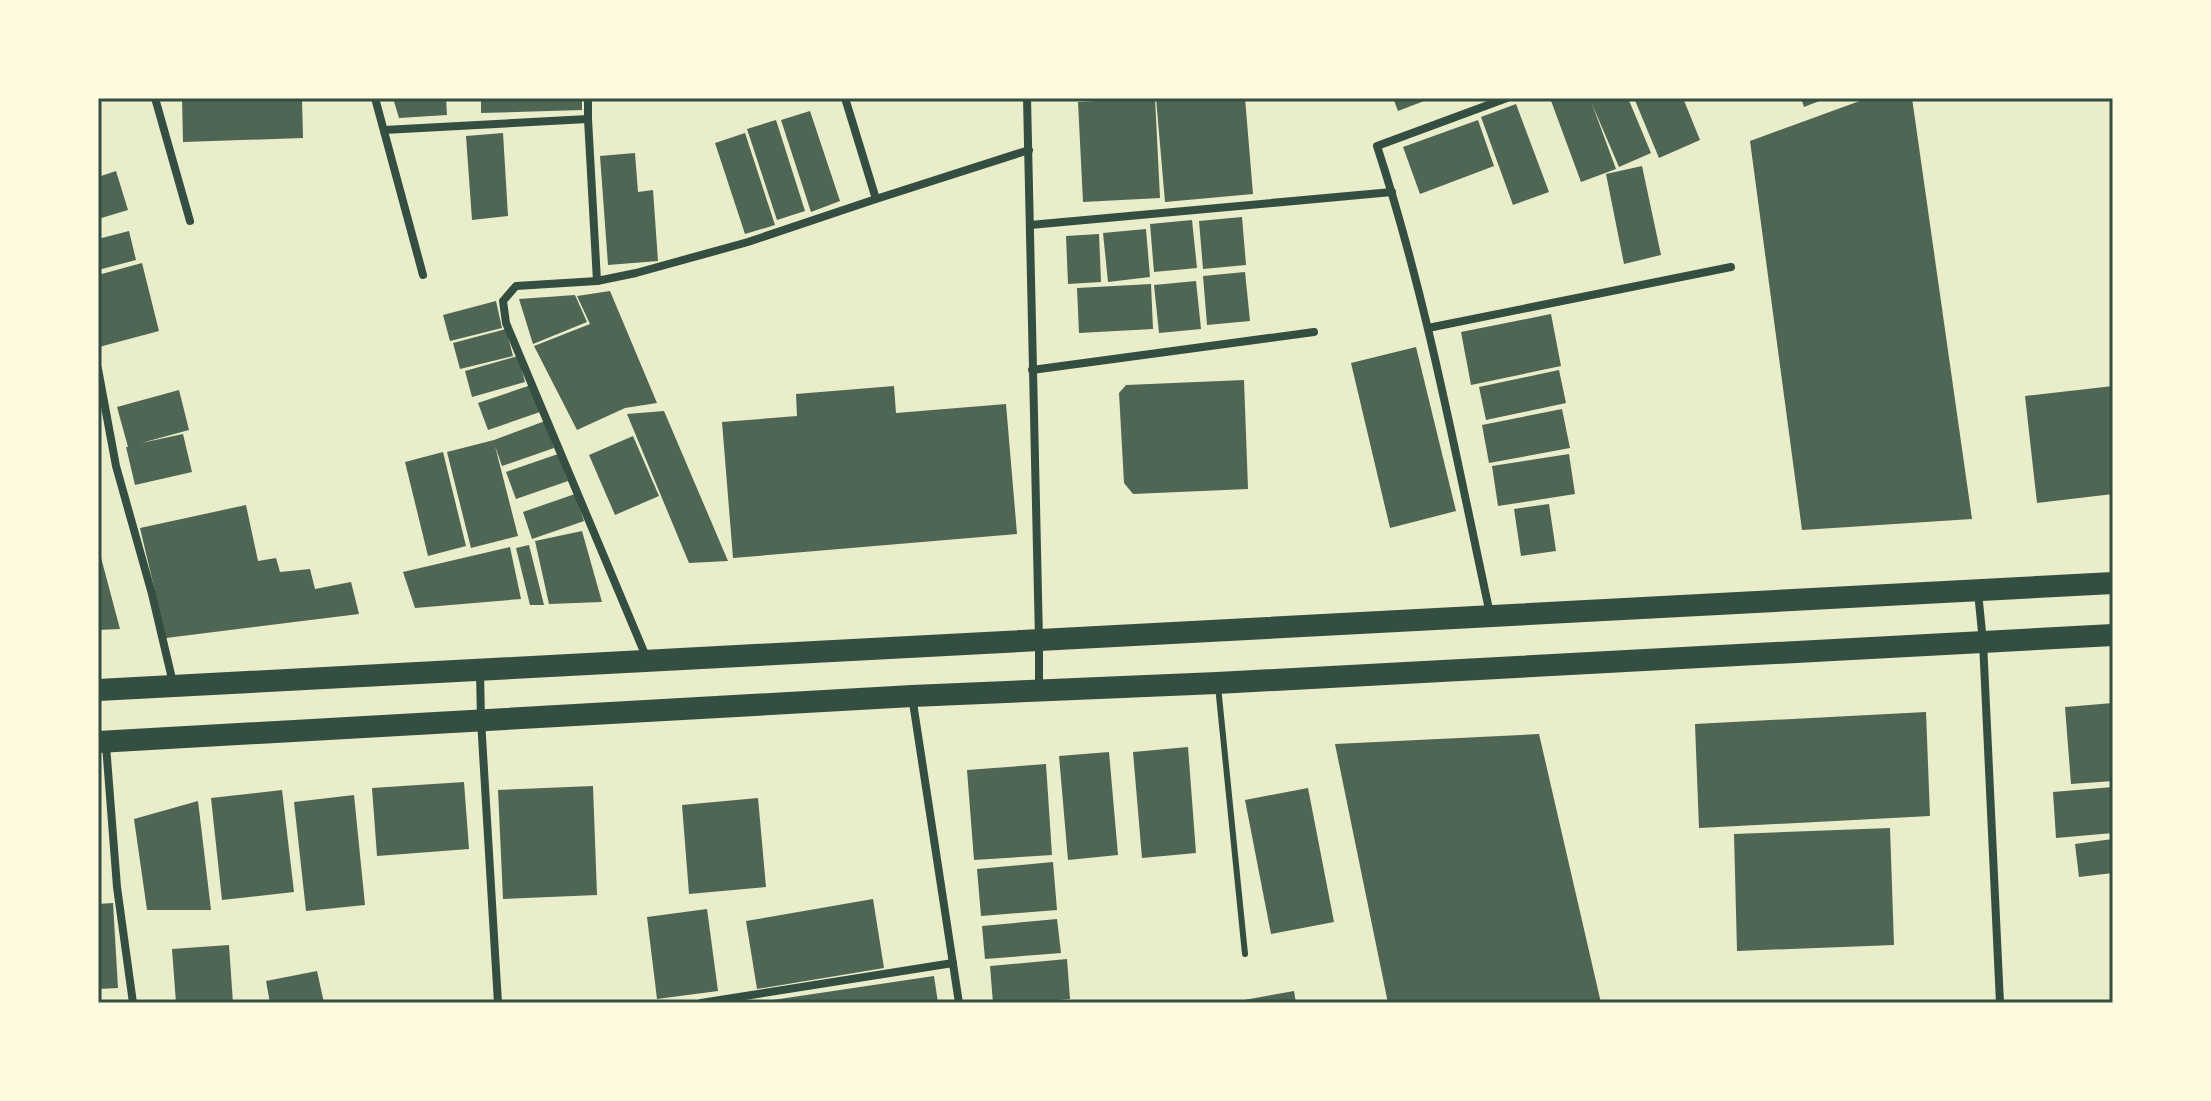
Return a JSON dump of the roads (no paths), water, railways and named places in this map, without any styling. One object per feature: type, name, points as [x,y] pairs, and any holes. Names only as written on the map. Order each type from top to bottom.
[{"type":"highway","points":[[98,690],[2113,583]]},
{"type":"highway","points":[[102,741],[2113,635]]},
{"type":"street","points":[[155,98],[190,221]]},
{"type":"street","points":[[375,98],[423,275]]},
{"type":"street","points":[[588,98],[597,281]]},
{"type":"street","points":[[845,98],[876,199]]},
{"type":"street","points":[[1027,98],[1039,690]]},
{"type":"street","points":[[1477,98],[1481,108]]},
{"type":"street","points":[[1491,616],[1428,328],[1377,146],[1507,98]]},
{"type":"street","points":[[384,130],[588,119]]},
{"type":"street","points":[[648,661],[506,323],[503,301],[516,286],[597,281],[748,242],[1029,150]]},
{"type":"street","points":[[1030,225],[1392,192]]},
{"type":"street","points":[[1428,328],[1731,267]]},
{"type":"street","points":[[1032,370],[1314,332]]},
{"type":"street","points":[[98,369],[116,466],[152,594],[173,685]]},
{"type":"street","points":[[1978,590],[2000,1003]]},
{"type":"street","points":[[480,670],[498,1003]]},
{"type":"street","points":[[912,696],[959,1003]]},
{"type":"street","points":[[102,741],[133,1003]]},
{"type":"street","points":[[701,1003],[953,963]]},
{"type":"lane","points":[[1217,683],[1245,954]]}]
